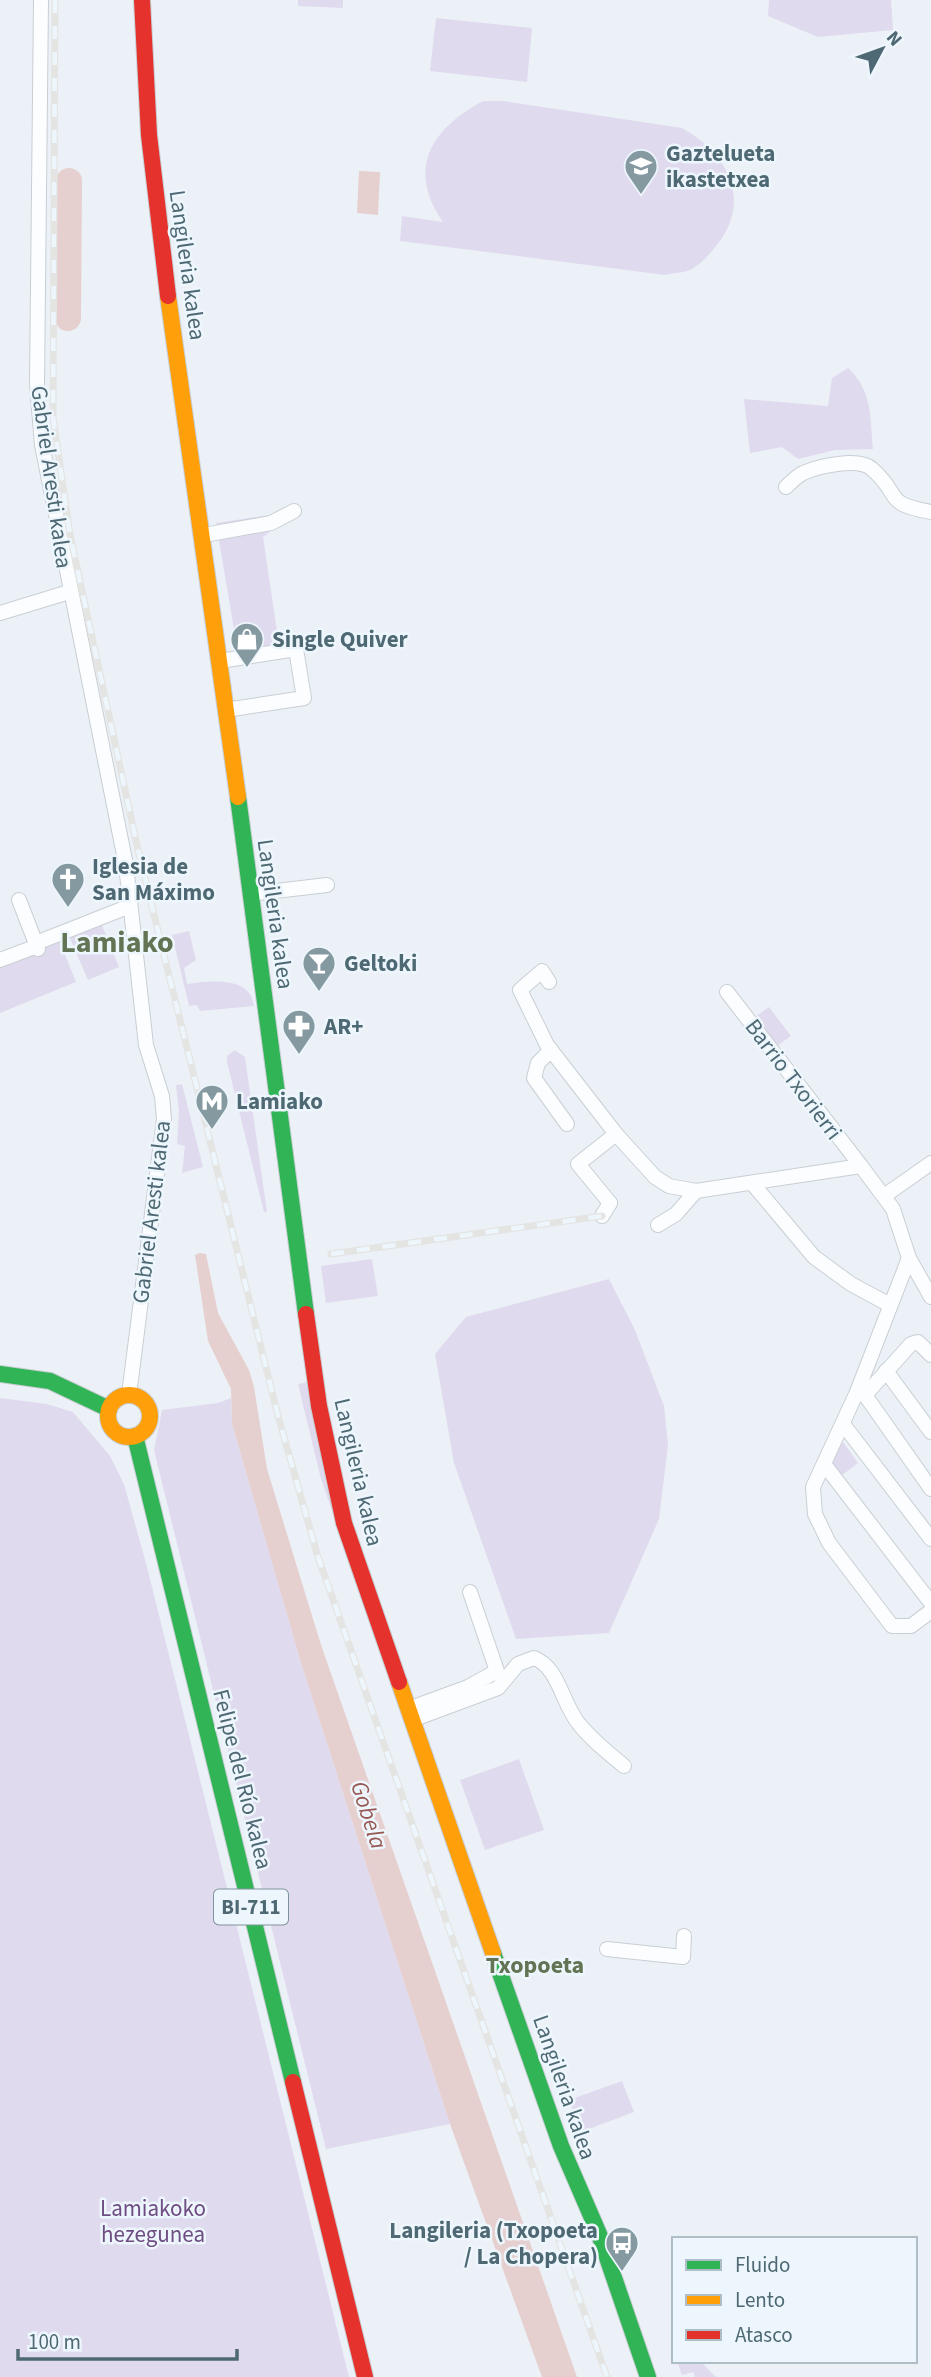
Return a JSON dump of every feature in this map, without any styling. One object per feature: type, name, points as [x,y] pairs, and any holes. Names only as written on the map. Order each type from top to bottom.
[{"type":"street","name":"Gabriel Aresti kalea","points":[[41,0],[37,384],[42,445],[69,592],[126,865],[146,1045],[162,1096],[164,1119],[130,1395]]},
{"type":"street","name":"Langileria kalea","points":[[142,0],[143,77],[152,170],[204,535],[319,1406],[344,1523],[561,2146],[599,2234],[649,2377]]},
{"type":"street","points":[[786,487],[801,474],[859,464],[870,467],[894,500],[904,508],[931,512]]},
{"type":"street","points":[[204,535],[271,523],[294,511]]},
{"type":"street","points":[[0,613],[69,592]]},
{"type":"street","points":[[220,661],[296,649],[304,698],[226,710]]},
{"type":"street","points":[[250,894],[327,885]]},
{"type":"street","points":[[19,900],[37,946]]},
{"type":"street","points":[[0,960],[130,906]]},
{"type":"street","name":"Barrio Txorierri","points":[[549,982],[542,971],[520,990],[551,1050],[616,1134],[655,1177],[669,1186],[696,1191],[861,1166]]},
{"type":"street","name":"Barrio Txorierri","points":[[727,992],[893,1209],[909,1258],[931,1297]]},
{"type":"street","points":[[551,1050],[538,1063],[534,1077],[567,1124]]},
{"type":"street","points":[[602,1208],[578,1164],[616,1134]]},
{"type":"street","points":[[884,1196],[931,1163]]},
{"type":"street","points":[[752,1183],[814,1257],[850,1284],[890,1305]]},
{"type":"street","points":[[658,1225],[676,1214],[696,1191]]},
{"type":"street","points":[[909,1258],[890,1305],[861,1394],[843,1424],[813,1487],[815,1514],[829,1543],[892,1626],[911,1626],[931,1611]]},
{"type":"street","points":[[861,1394],[911,1344],[918,1342],[931,1355]]},
{"type":"street","points":[[886,1371],[931,1432]]},
{"type":"street","points":[[0,1374],[20,1374],[50,1381],[109,1409]]},
{"type":"street","points":[[861,1394],[931,1489]]},
{"type":"street","points":[[130,1395],[143,1401],[150,1413],[146,1428],[135,1436],[127,1437],[113,1431],[109,1424],[109,1409],[114,1401],[130,1395]]},
{"type":"street","points":[[843,1424],[931,1539]]},
{"type":"street","name":"Felipe del Río kalea","points":[[135,1436],[365,2377]]},
{"type":"street","points":[[824,1464],[931,1602]]},
{"type":"street","points":[[410,1714],[497,1671],[470,1592]]},
{"type":"street","points":[[410,1714],[499,1688],[517,1664],[534,1658],[543,1661],[553,1671],[564,1703],[579,1725],[624,1766]]},
{"type":"street","points":[[607,1949],[683,1957],[684,1936]]},
{"type":"green space","points":[[298,0],[343,0],[343,8],[298,6]]},
{"type":"green space","points":[[769,0],[891,0],[893,30],[818,37],[768,16]]},
{"type":"green space","points":[[436,18],[532,28],[527,82],[430,71]]},
{"type":"green space","points":[[483,101],[503,101],[682,128],[710,149],[728,175],[733,189],[734,205],[722,238],[705,259],[692,269],[665,275],[400,241],[402,216],[443,222],[426,185],[430,152],[450,124]]},
{"type":"green space","points":[[848,368],[862,386],[869,405],[873,449],[835,450],[798,459],[782,447],[750,453],[744,399],[828,406],[832,378]]},
{"type":"green space","points":[[269,515],[271,531],[263,537],[278,638],[290,636],[294,657],[240,665],[216,523]]},
{"type":"green space","points":[[101,923],[119,967],[88,980],[69,936]]},
{"type":"green space","points":[[189,931],[196,960],[184,968],[187,984],[217,981],[237,985],[251,996],[254,1006],[200,1011],[197,1005],[189,1006],[172,935]]},
{"type":"green space","points":[[59,940],[76,982],[0,1013],[0,964]]},
{"type":"green space","points":[[769,1007],[791,1036],[777,1046],[755,1017]]},
{"type":"green space","points":[[235,1050],[245,1057],[267,1212],[264,1212],[227,1062],[227,1056]]},
{"type":"green space","points":[[182,1084],[203,1167],[182,1173],[185,1146],[177,1144],[179,1112],[176,1085]]},
{"type":"green space","points":[[372,1259],[378,1296],[326,1303],[321,1266]]},
{"type":"green space","points":[[609,1279],[635,1330],[664,1406],[668,1445],[659,1519],[609,1633],[516,1639],[454,1463],[435,1354],[466,1317]]},
{"type":"green space","points":[[308,1382],[338,1528],[321,1479],[298,1384]]},
{"type":"green space","name":"Lamiakoko hezegunea","points":[[0,1398],[47,1404],[73,1412],[110,1456],[124,1484],[349,2377],[0,2377]]},
{"type":"green space","points":[[231,1398],[232,1424],[301,1663],[450,2124],[326,2149],[154,1450],[162,1410],[218,1403]]},
{"type":"green space","points":[[843,1442],[858,1463],[841,1476],[831,1459]]},
{"type":"green space","points":[[519,1759],[544,1830],[485,1850],[460,1780]]},
{"type":"green space","points":[[622,2081],[634,2112],[581,2132],[569,2100]]},
{"type":"green space","points":[[678,2363],[702,2363],[716,2377],[695,2377],[693,2372],[682,2375]]},
{"type":"water","points":[[359,171],[380,172],[378,215],[357,213]]},
{"type":"water","name":"Gobela","points":[[206,1254],[218,1313],[249,1370],[267,1469],[321,1645],[577,2377],[542,2377],[450,2124],[301,1663],[232,1424],[231,1389],[208,1341],[195,1255]]},
{"type":"waterway","points":[[68,318],[69,181]]},
{"type":"railway","points":[[55,0],[53,417],[70,535],[138,850],[277,1412],[317,1554],[607,2377]]},
{"type":"railway","points":[[331,1254],[602,1216]]},
{"type":"traffic: fast","points":[[238,797],[306,1314]]},
{"type":"traffic: fast","points":[[0,1374],[50,1381],[109,1409]]},
{"type":"traffic: fast","points":[[135,1436],[293,2082]]},
{"type":"traffic: fast","points":[[493,1953],[561,2146],[599,2234],[648,2377]]},
{"type":"traffic: slow","points":[[168,296],[238,797]]},
{"type":"traffic: slow","points":[[129,1395],[144,1401],[150,1416],[144,1431],[129,1437],[114,1431],[108,1416],[114,1401],[129,1395]]},
{"type":"traffic: slow","points":[[399,1682],[493,1953]]},
{"type":"traffic: jam","points":[[142,0],[149,135],[168,296]]},
{"type":"traffic: jam","points":[[306,1314],[319,1406],[344,1523],[399,1682]]},
{"type":"traffic: jam","points":[[293,2082],[365,2377]]},
{"type":"place","name":"Gaztelueta ikastetxea","points":[[641,196]]},
{"type":"place","name":"Single Quiver","points":[[247,669]]},
{"type":"place","name":"Iglesia de San Máximo","points":[[68,909]]},
{"type":"place","name":"Geltoki","points":[[319,993]]},
{"type":"place","name":"AR+","points":[[299,1056]]},
{"type":"place","name":"Lamiako","points":[[212,1131]]},
{"type":"place","name":"Langileria (Txopoeta / La Chopera)","points":[[622,2273]]},
{"type":"district","name":"Lamiako","points":[[117,942]]},
{"type":"district","name":"Txopoeta","points":[[535,1965]]}]
